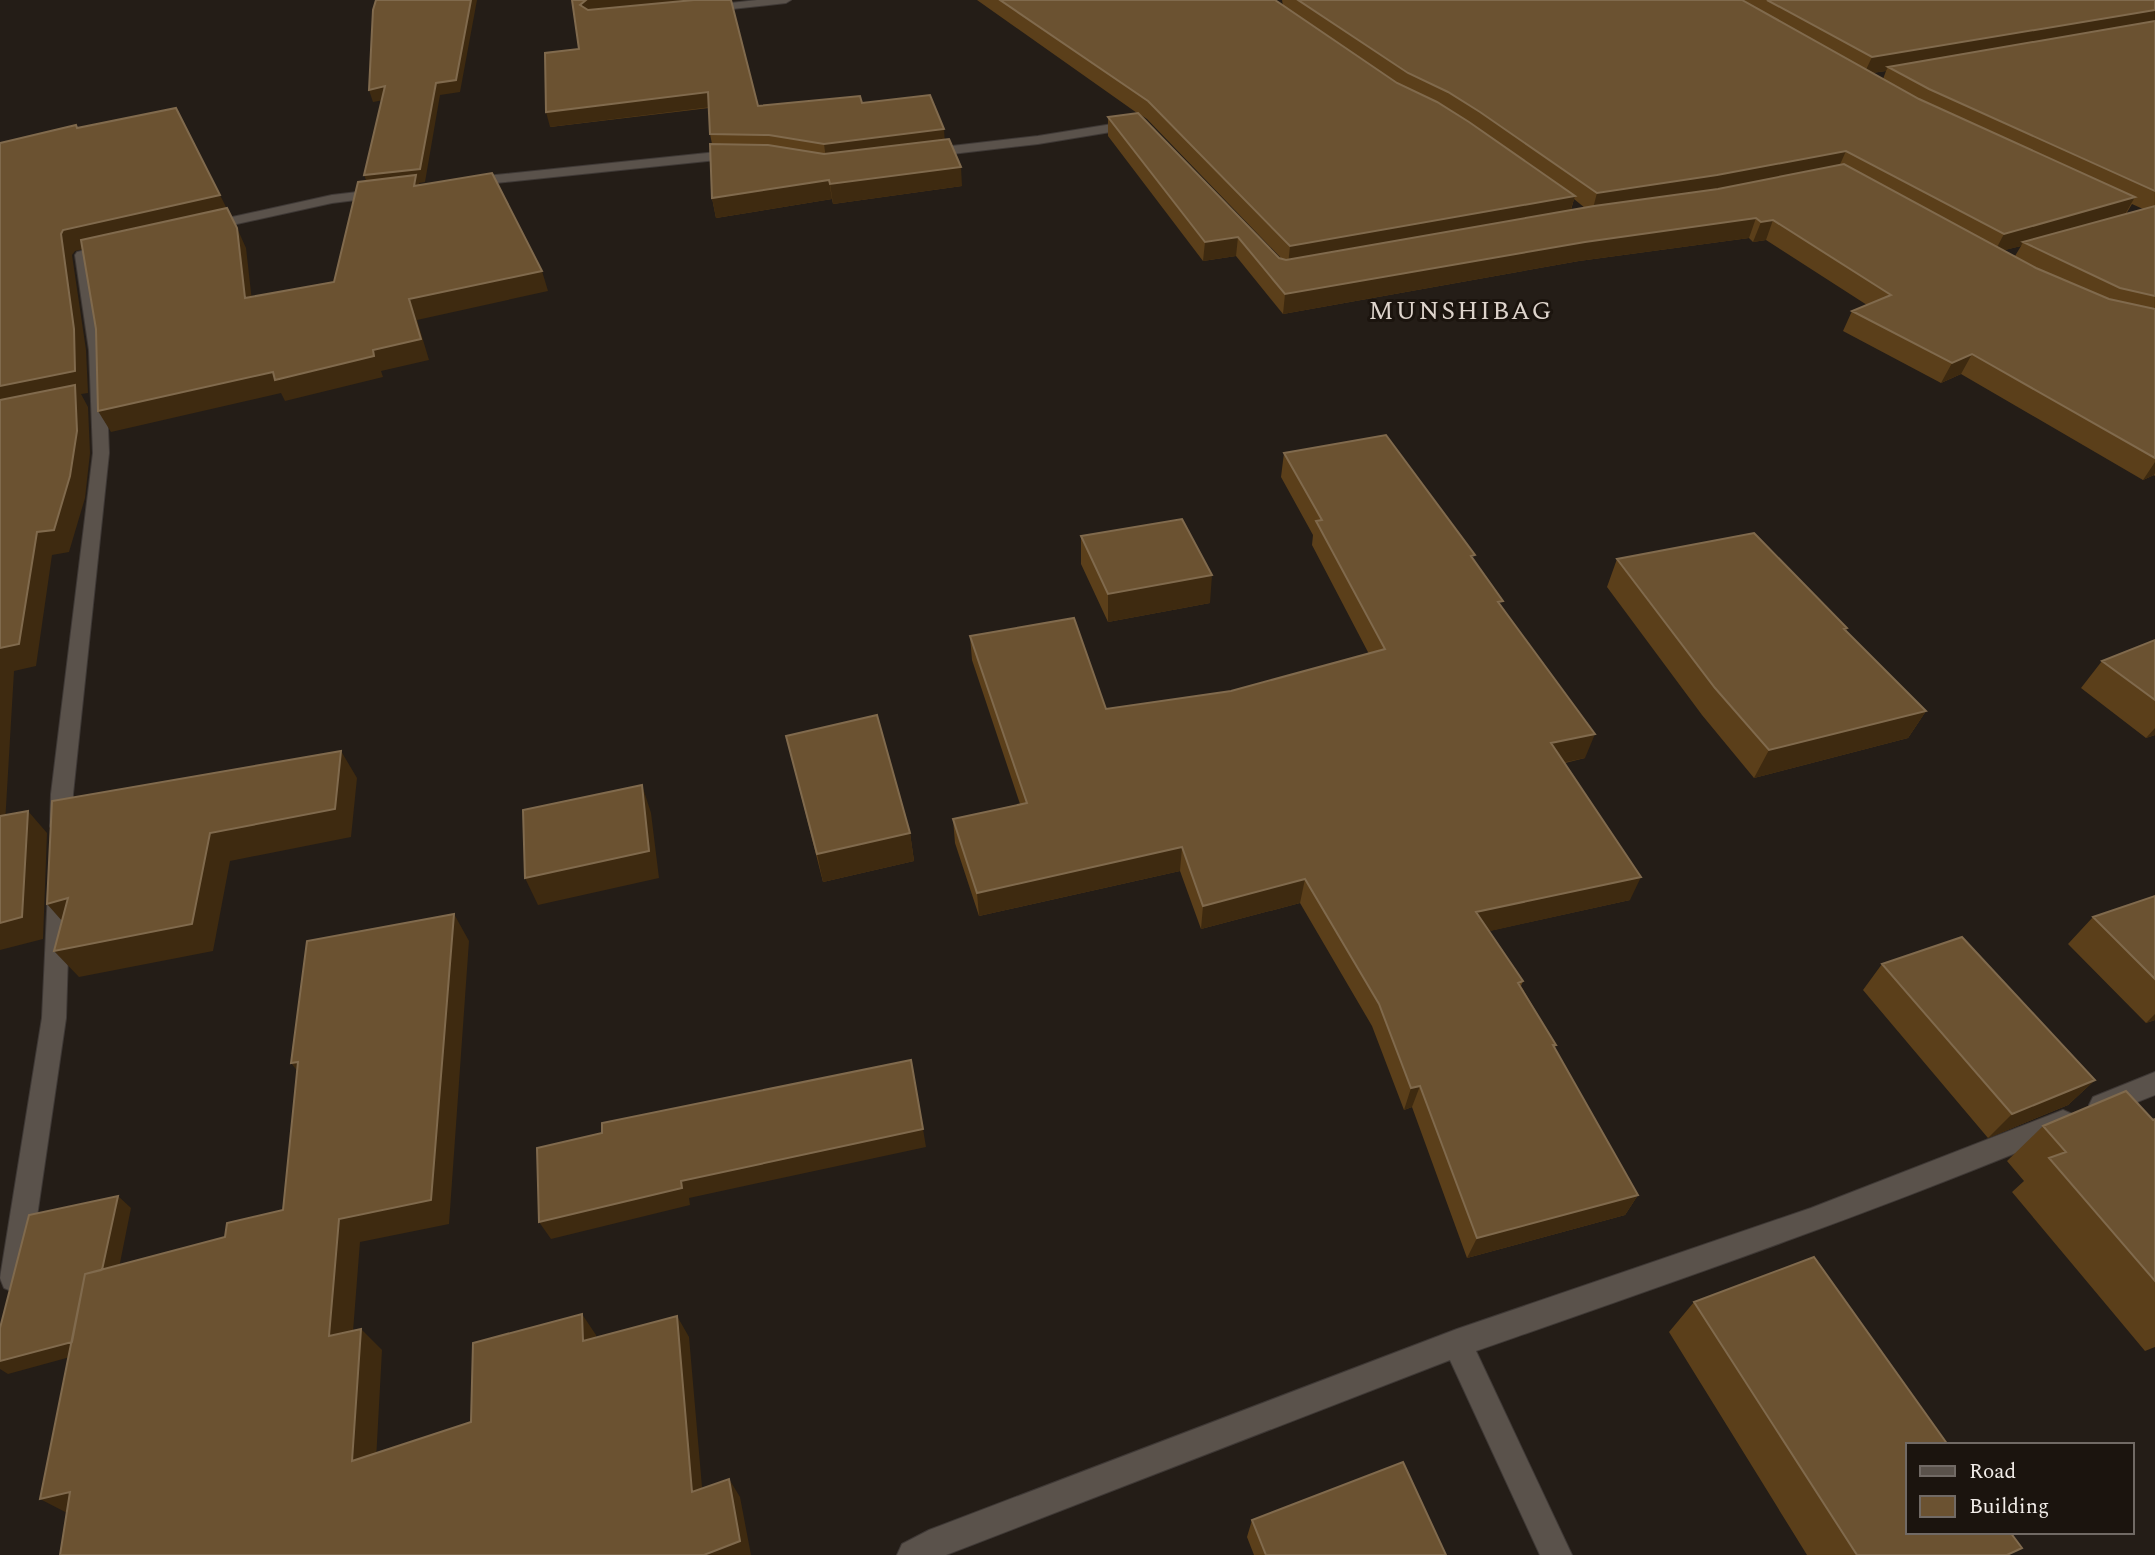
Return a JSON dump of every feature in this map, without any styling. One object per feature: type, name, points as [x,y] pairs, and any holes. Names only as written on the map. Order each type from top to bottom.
[{"type":"street","points":[[698,9],[786,0]]},
{"type":"street","points":[[912,154],[1038,141],[1141,124],[1149,131]]},
{"type":"street","points":[[450,184],[717,156],[757,157]]},
{"type":"street","points":[[186,231],[332,199],[397,191]]},
{"type":"street","points":[[60,847],[62,794],[101,453],[93,399],[97,350],[82,255],[121,246]]},
{"type":"street","points":[[11,1295],[54,1018],[59,873]]},
{"type":"street","points":[[913,1555],[942,1541],[1457,1343],[1823,1216],[1971,1160],[2155,1083]]},
{"type":"street","points":[[1457,1343],[1556,1555]]},
{"type":"building","points":[[376,0],[471,0],[456,80],[436,83],[420,169],[364,175],[385,86],[369,90],[373,10]]},
{"type":"building","points":[[572,0],[586,0],[580,5],[588,10],[694,0],[731,0],[758,106],[860,96],[862,103],[930,95],[944,129],[824,144],[769,135],[710,134],[708,92],[546,112],[545,53],[579,49]]},
{"type":"building","points":[[1000,0],[1275,0],[1397,83],[1437,102],[1469,122],[1575,196],[1290,246],[1148,101]]},
{"type":"building","points":[[1298,0],[1742,0],[1919,99],[2135,197],[2004,234],[1846,151],[1717,175],[1597,193],[1480,112],[1448,92],[1408,73]]},
{"type":"building","points":[[1767,0],[2155,0],[2155,10],[1872,57]]},
{"type":"building","points":[[2155,21],[2155,191],[1929,89],[1888,67]]},
{"type":"building","points":[[176,108],[220,195],[63,230],[61,234],[74,329],[75,371],[0,386],[0,143],[76,125],[77,128]]},
{"type":"building","points":[[1138,113],[1279,258],[1286,260],[1594,206],[1718,189],[1844,164],[2036,268],[2109,299],[2155,309],[2155,458],[1972,354],[1952,363],[1852,311],[1891,295],[1773,220],[1761,222],[1756,218],[1585,242],[1285,294],[1238,237],[1205,242],[1108,117]]},
{"type":"building","points":[[949,139],[961,167],[830,184],[829,180],[712,198],[710,144],[768,145],[824,154]]},
{"type":"building","points":[[492,173],[542,271],[409,299],[421,339],[373,350],[374,356],[275,380],[273,372],[98,411],[96,329],[81,240],[227,208],[237,228],[245,298],[334,282],[358,182],[416,175],[414,186]]},
{"type":"building","points":[[2155,206],[2155,296],[2120,288],[2023,242]]},
{"type":"building","points":[[75,385],[77,431],[70,476],[54,530],[37,532],[19,644],[0,648],[0,400]]},
{"type":"building","points":[[1386,435],[1475,555],[1471,556],[1503,601],[1498,602],[1595,734],[1551,743],[1641,877],[1476,912],[1523,981],[1518,983],[1556,1045],[1553,1045],[1638,1195],[1477,1238],[1420,1086],[1411,1088],[1379,1004],[1305,879],[1203,906],[1182,847],[977,893],[953,819],[1027,803],[970,636],[1074,618],[1106,709],[1231,691],[1385,649],[1316,521],[1322,520],[1284,453]]},
{"type":"building","points":[[1182,519],[1212,575],[1108,594],[1081,536]]},
{"type":"building","points":[[1754,533],[1926,711],[1769,750],[1715,688],[1617,559]]},
{"type":"building","points":[[2155,640],[2155,700],[2102,661]]},
{"type":"building","points":[[877,715],[910,833],[817,854],[786,736]]},
{"type":"building","points":[[341,751],[335,809],[210,833],[192,924],[54,951],[68,898],[47,904],[52,801]]},
{"type":"building","points":[[642,785],[649,851],[525,878],[523,810]]},
{"type":"building","points":[[28,811],[22,917],[0,923],[0,816]]},
{"type":"building","points":[[2155,896],[2155,979],[2093,917]]},
{"type":"building","points":[[454,914],[431,1200],[339,1219],[329,1336],[361,1329],[352,1461],[471,1422],[473,1343],[582,1314],[583,1341],[677,1316],[692,1492],[729,1479],[740,1541],[704,1555],[60,1555],[70,1492],[40,1499],[85,1274],[225,1237],[227,1223],[283,1210],[298,1062],[291,1063],[307,941]]},
{"type":"building","points":[[1962,937],[2095,1080],[2012,1114],[1882,964]]},
{"type":"building","points":[[911,1060],[923,1129],[681,1181],[682,1188],[539,1222],[537,1148],[602,1133],[602,1123]]},
{"type":"building","points":[[2126,1091],[2153,1120],[2155,1119],[2155,1281],[2049,1158],[2066,1152],[2043,1126]]},
{"type":"building","points":[[118,1196],[102,1270],[85,1274],[72,1342],[0,1361],[0,1328],[29,1215]]},
{"type":"building","points":[[1814,1257],[1947,1443],[1906,1443],[1906,1534],[2012,1534],[2022,1548],[2007,1555],[1857,1555],[1694,1302]]},
{"type":"building","points":[[1403,1462],[1446,1555],[1266,1555],[1252,1520]]},
{"type":"district","name":"MUNSHIBAG","points":[[1461,311]]}]
